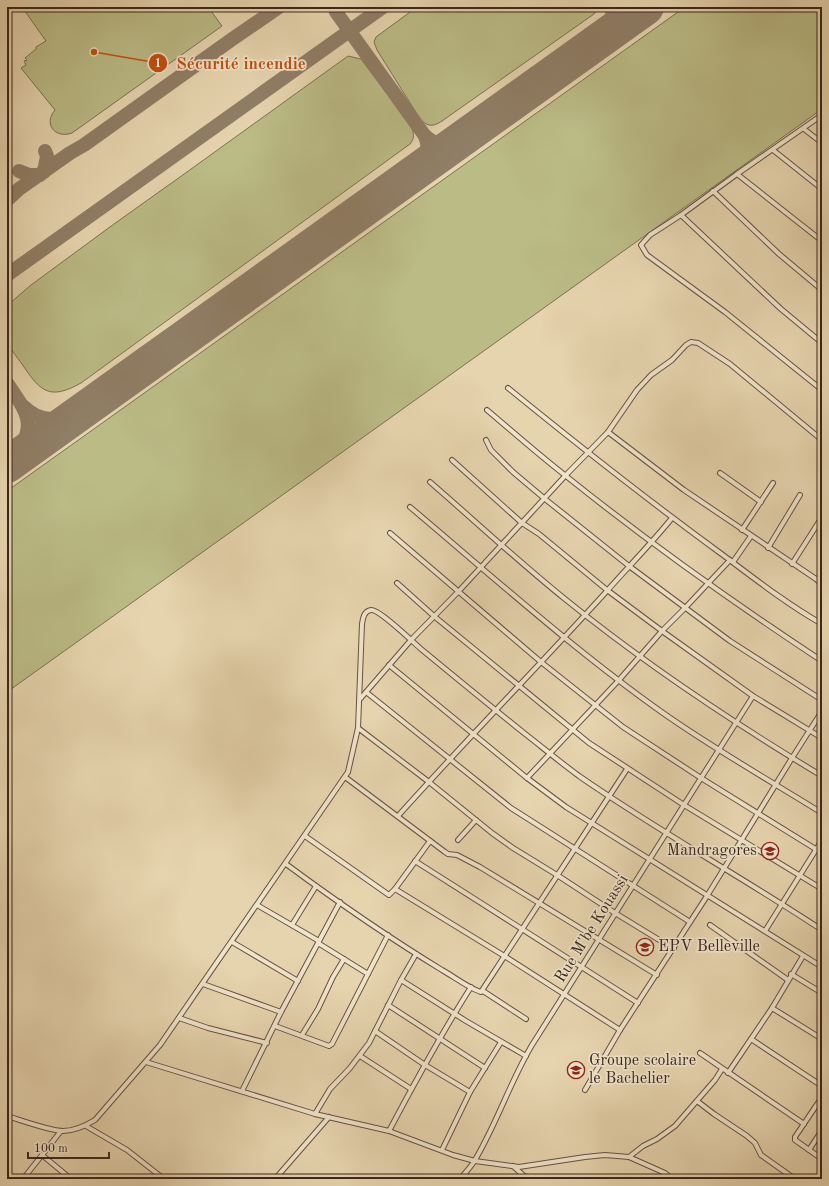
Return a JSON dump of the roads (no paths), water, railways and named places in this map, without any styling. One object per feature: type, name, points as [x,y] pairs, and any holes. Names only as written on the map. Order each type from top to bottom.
[{"type":"street","points":[[822,115],[681,215],[650,235],[640,244],[647,255],[725,312],[822,390]]},
{"type":"street","points":[[804,129],[822,143]]},
{"type":"street","points":[[772,150],[822,189]]},
{"type":"street","points":[[737,174],[822,241]]},
{"type":"street","points":[[713,191],[779,254],[822,290]]},
{"type":"street","points":[[681,215],[776,304],[822,343]]},
{"type":"street","points":[[360,700],[411,640],[481,568],[565,476],[608,432],[637,390],[691,342],[698,343],[707,348],[730,364],[822,440]]},
{"type":"street","points":[[508,388],[587,453],[672,518],[796,608],[822,624]]},
{"type":"street","points":[[487,410],[565,476],[652,543],[747,611],[822,662]]},
{"type":"street","points":[[608,432],[684,490],[768,548],[820,582],[822,575]]},
{"type":"street","points":[[486,440],[491,450],[500,460],[545,499],[630,566],[730,641],[822,700]]},
{"type":"street","points":[[452,460],[522,523],[539,534],[608,590],[662,631],[753,696],[822,738]]},
{"type":"street","points":[[720,473],[761,502]]},
{"type":"street","points":[[430,482],[565,599],[640,656],[664,674],[822,776]]},
{"type":"street","points":[[742,530],[773,483]]},
{"type":"street","points":[[768,548],[800,496]]},
{"type":"street","points":[[410,507],[564,638],[663,713],[719,750],[822,813]]},
{"type":"street","points":[[792,564],[822,517]]},
{"type":"street","points":[[398,816],[450,758],[652,543],[672,518]]},
{"type":"street","points":[[390,533],[541,662],[623,727],[701,778],[822,853]]},
{"type":"street","points":[[527,778],[619,680],[662,631],[731,561],[751,536]]},
{"type":"street","points":[[398,583],[434,617],[588,743],[684,805],[822,889]]},
{"type":"street","points":[[7,1116],[61,1131],[86,1126],[95,1120],[146,1062],[179,1018],[345,778],[351,763],[358,728],[362,624],[365,613],[369,610],[374,610],[379,613],[495,710],[578,775],[666,833],[783,904],[822,930]]},
{"type":"street","points":[[389,665],[527,778],[566,807],[822,967]]},
{"type":"street","points":[[366,692],[511,808],[690,922]]},
{"type":"street","name":"Rue M'be Kouassi","points":[[460,1179],[474,1161],[488,1136],[526,1056],[753,696]]},
{"type":"street","points":[[585,1090],[620,1030],[657,976],[690,922],[708,896],[775,784],[822,711]]},
{"type":"street","points":[[358,728],[513,848],[557,875],[615,914],[674,949]]},
{"type":"street","points":[[483,991],[591,822],[627,769]]},
{"type":"street","points":[[345,778],[448,854],[457,855],[657,976]]},
{"type":"street","points":[[458,840],[476,820]]},
{"type":"street","points":[[305,836],[386,894],[391,894],[430,840]]},
{"type":"street","points":[[765,931],[822,840]]},
{"type":"street","points":[[415,860],[638,1004]]},
{"type":"street","points":[[286,864],[416,954],[480,992],[483,991],[526,1019]]},
{"type":"street","points":[[292,925],[316,886]]},
{"type":"street","points":[[395,889],[506,957],[620,1030]]},
{"type":"street","points":[[242,1091],[281,1012],[340,902]]},
{"type":"street","points":[[257,905],[292,925],[368,974]]},
{"type":"street","points":[[710,925],[788,980]]},
{"type":"street","points":[[275,1026],[329,1046],[388,935]]},
{"type":"street","points":[[232,942],[298,981]]},
{"type":"street","points":[[315,1114],[330,1089],[360,1056],[369,1043],[416,954]]},
{"type":"street","points":[[728,1073],[772,1008],[803,956]]},
{"type":"street","points":[[302,1035],[318,1009],[333,977],[344,959]]},
{"type":"street","points":[[792,974],[822,993]]},
{"type":"street","points":[[401,980],[526,1056]]},
{"type":"street","points":[[203,984],[281,1012]]},
{"type":"street","points":[[390,1131],[411,1089],[454,1013],[471,987]]},
{"type":"street","points":[[388,1005],[485,1068]]},
{"type":"street","points":[[772,1008],[822,1039]]},
{"type":"street","points":[[179,1018],[208,1028],[266,1043]]},
{"type":"street","points":[[375,1031],[425,1065],[470,1092]]},
{"type":"street","points":[[751,1039],[822,1086]]},
{"type":"street","points":[[442,1150],[470,1092],[501,1042]]},
{"type":"street","points":[[700,1053],[804,1124]]},
{"type":"street","points":[[360,1056],[411,1089]]},
{"type":"street","points":[[146,1062],[315,1114],[390,1131],[474,1161],[519,1167],[605,1155],[629,1157],[665,1173],[672,1179]]},
{"type":"street","points":[[629,1157],[643,1146],[675,1126],[722,1069]]},
{"type":"street","points":[[822,1097],[794,1140],[822,1159]]},
{"type":"street","points":[[697,1101],[748,1136],[755,1144],[761,1156],[795,1179]]},
{"type":"street","points":[[275,1179],[329,1117]]},
{"type":"street","points":[[86,1126],[128,1150],[164,1179]]},
{"type":"street","points":[[809,1150],[822,1130]]},
{"type":"street","points":[[23,1179],[61,1131]]},
{"type":"street","points":[[42,1155],[71,1179]]},
{"type":"street","points":[[513,1166],[530,1179]]},
{"type":"place","name":"Sécurité incendie","points":[[94,52]]},
{"type":"place","name":"Mandragores","points":[[770,851]]},
{"type":"place","name":"EPV Belleville","points":[[645,947]]},
{"type":"place","name":"Groupe scolaire le Bachelier","points":[[576,1070]]}]
